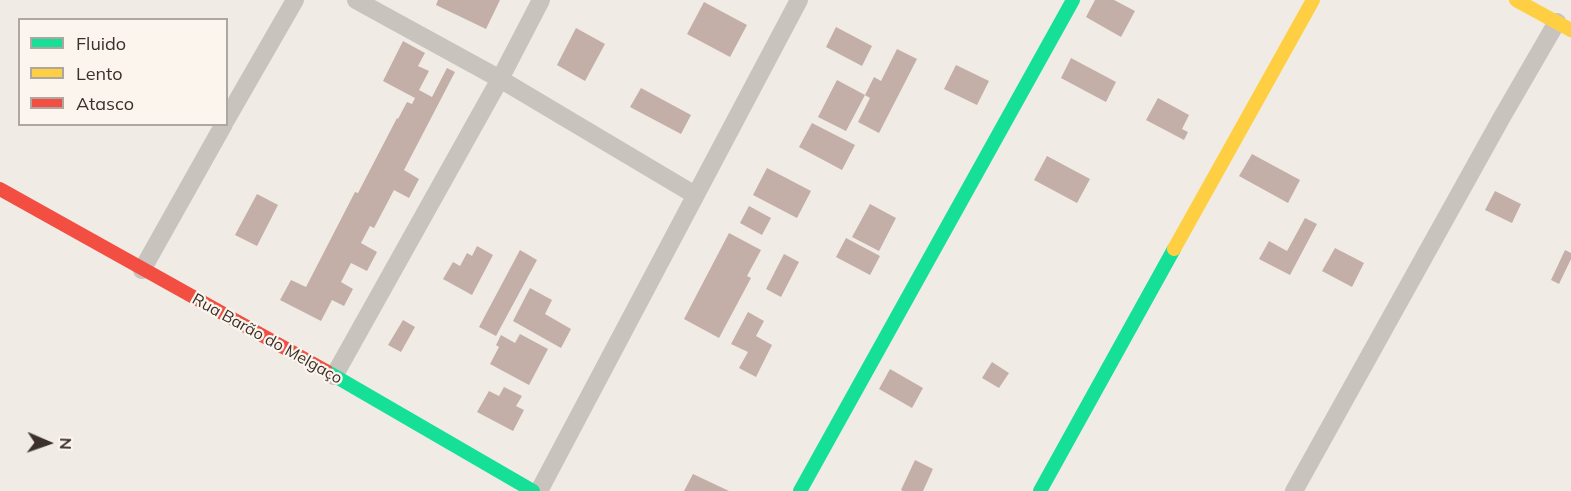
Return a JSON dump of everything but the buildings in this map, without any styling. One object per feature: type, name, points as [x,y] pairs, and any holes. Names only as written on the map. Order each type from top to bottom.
[{"type":"street","points":[[228,117],[295,0]]},
{"type":"street","points":[[356,0],[500,79],[695,195]]},
{"type":"street","points":[[334,376],[542,0]]},
{"type":"street","points":[[539,491],[800,0]]},
{"type":"street","points":[[800,491],[1073,0]]},
{"type":"street","points":[[1040,491],[1313,0]]},
{"type":"street","points":[[1294,491],[1502,117],[1564,26],[1516,0]]},
{"type":"street","points":[[142,270],[223,126]]},
{"type":"street","name":"Rua Barão do Melgaço","points":[[0,189],[334,376],[533,491]]},
{"type":"traffic: fast","points":[[800,491],[1073,0]]},
{"type":"traffic: fast","points":[[1040,491],[1174,249]]},
{"type":"traffic: fast","points":[[326,371],[533,491]]},
{"type":"traffic: slow","points":[[1174,249],[1313,0]]},
{"type":"traffic: slow","points":[[1516,0],[1571,30]]},
{"type":"traffic: jam","points":[[0,189],[326,371]]}]
